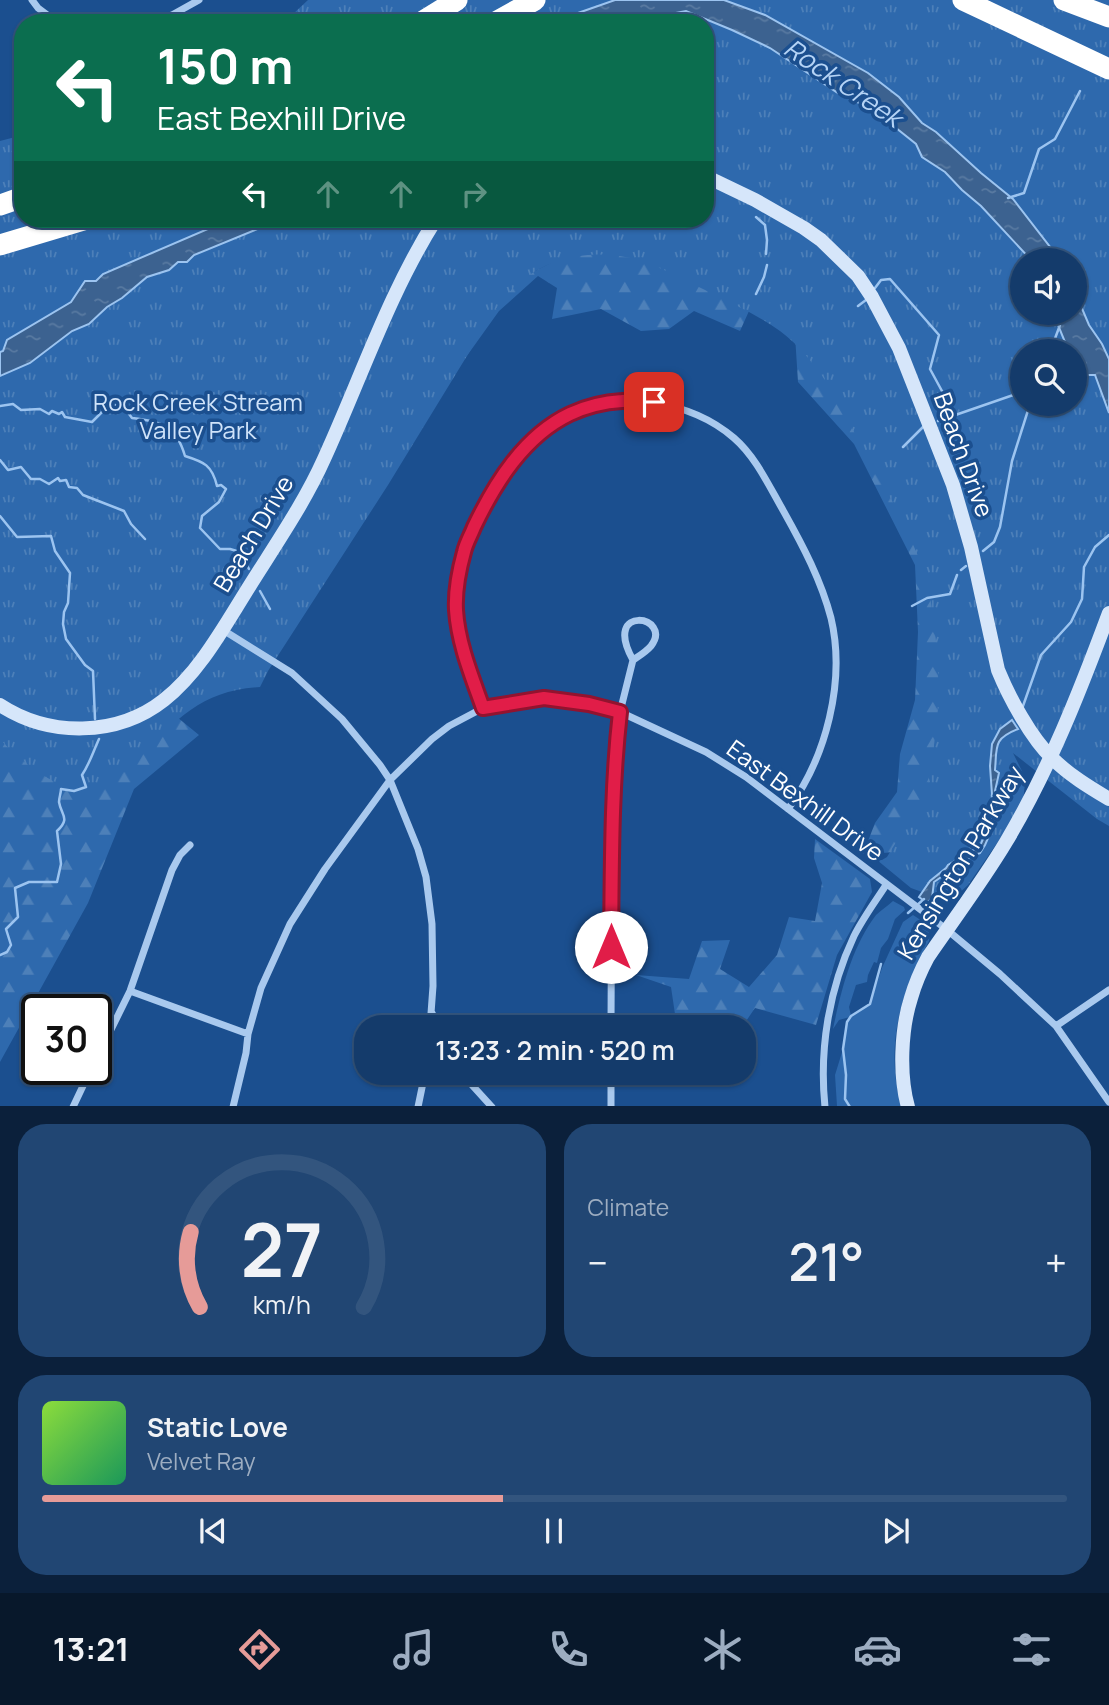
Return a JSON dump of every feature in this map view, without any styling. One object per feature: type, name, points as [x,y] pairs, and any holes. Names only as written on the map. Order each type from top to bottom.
[{"type":"highway","points":[[434,14],[457,0]]},
{"type":"highway","points":[[510,14],[535,0]]},
{"type":"highway","points":[[962,0],[1109,55]]},
{"type":"highway","points":[[962,0],[1109,69]]},
{"type":"highway","points":[[1064,0],[1109,17]]},
{"type":"highway","points":[[0,245],[57,228]]},
{"type":"street","points":[[32,0],[46,14]]},
{"type":"street","points":[[174,14],[199,0]]},
{"type":"street","name":"Beach Drive","points":[[714,180],[765,206],[821,240],[858,276],[872,297],[899,348],[953,485],[971,547],[999,670],[1010,696],[1032,733],[1050,756],[1071,775],[1109,799]]},
{"type":"street","name":"Beach Drive","points":[[0,705],[44,725],[69,729],[94,728],[144,713],[174,692],[188,678],[222,629],[323,462],[404,274],[431,228]]},
{"type":"street","points":[[483,708],[465,658],[456,611],[457,584],[464,550],[482,511],[506,472],[520,453],[542,432],[586,408],[622,401],[654,402],[676,407],[710,420],[735,438],[755,462],[805,549],[819,580],[831,618],[835,671],[832,711],[820,751],[788,809]]},
{"type":"street","name":"Kensington Parkway","points":[[908,1106],[904,1090],[903,1040],[910,1000],[928,957],[1007,840],[1077,696],[1109,613]]},
{"type":"street","points":[[611,1015],[612,814],[615,756],[620,712],[633,660],[650,647],[654,640],[653,628],[643,620],[637,619],[625,629],[626,645],[633,660]]},
{"type":"street","points":[[222,629],[292,673],[342,719],[390,780],[418,849],[426,877],[432,924],[432,1015]]},
{"type":"street","name":"East Bexhill Drive","points":[[233,1106],[248,1034],[261,988],[290,924],[325,869],[390,780],[449,726],[483,708],[544,698],[589,704],[620,712],[706,752],[746,777],[946,929],[1000,974],[1056,1026],[1109,1102]]},
{"type":"street","points":[[112,1028],[130,991],[172,870],[180,855],[190,845]]},
{"type":"street","points":[[825,1106],[822,1053],[835,984],[855,935],[886,885]]},
{"type":"street","points":[[1056,1026],[1109,990]]},
{"type":"street","points":[[130,991],[248,1034]]},
{"type":"street","points":[[74,1106],[84,1085]]},
{"type":"street","points":[[418,1106],[423,1085]]},
{"type":"street","points":[[472,1085],[491,1106]]},
{"type":"street","points":[[611,1085],[611,1106]]},
{"type":"green space","name":"Rock Creek Stream Valley Park","points":[[308,0],[1109,0],[1109,826],[1013,753],[1025,783],[1023,801],[968,885],[958,894],[934,895],[911,888],[877,860],[887,857],[928,782],[938,706],[938,667],[929,591],[922,591],[927,582],[902,519],[827,383],[793,342],[753,314],[669,272],[647,263],[612,255],[576,256],[542,268],[526,277],[495,310],[260,687],[240,689],[206,700],[166,730],[115,780],[93,790],[78,790],[48,778],[21,759],[0,739],[0,141],[14,137],[14,228],[714,228],[714,14],[293,14]]},
{"type":"green space","points":[[619,228],[647,228],[749,311],[740,331],[694,311],[669,329],[641,331],[601,309],[552,319],[557,288],[538,276],[499,311],[431,406],[448,316]]},
{"type":"green space","points":[[795,335],[955,559],[938,796],[899,852],[863,854],[875,823],[897,792],[900,754],[915,700],[918,632],[915,565],[854,444],[798,382]]},
{"type":"green space","points":[[172,713],[199,735],[134,789],[88,903],[38,994],[21,994],[21,1024],[0,1062],[0,729]]},
{"type":"green space","points":[[815,839],[870,879],[872,892],[837,955],[816,1025],[755,1008],[750,1015],[677,1015],[671,987],[636,975],[689,979],[702,941],[730,940],[720,969],[749,987],[777,955],[789,917],[815,921],[822,883],[814,858]]},
{"type":"green space","points":[[893,901],[905,910],[895,919],[867,982],[856,985],[849,1007],[851,1016],[870,1004],[882,968],[903,922],[913,915],[920,920],[928,929],[929,941],[903,1001],[895,1041],[896,1084],[901,1106],[837,1106],[835,1075],[850,1017],[839,1020],[833,1029],[844,984],[868,927],[876,915]]},
{"type":"water","name":"Rock Creek","points":[[615,0],[724,0],[765,15],[868,73],[899,97],[922,123],[1013,199],[1051,248],[1020,248],[945,172],[922,157],[916,144],[871,108],[841,95],[770,48],[714,23],[714,14],[693,14],[686,11],[670,14],[576,14]]},
{"type":"water","points":[[210,228],[260,228],[194,255],[187,262],[178,262],[169,270],[147,277],[89,324],[72,331],[30,363],[0,376],[0,352],[7,340],[71,302],[85,281],[96,281],[103,274]]},
{"type":"water","points":[[1087,320],[1102,344],[1109,359],[1109,413],[1095,375],[1087,375],[1087,339],[1064,339],[1058,325],[1087,325]]},
{"type":"water","points":[[1012,720],[1018,729],[1004,736],[998,744],[995,770],[999,773],[995,791],[997,810],[985,845],[980,853],[958,864],[947,876],[944,875],[934,882],[932,898],[927,903],[919,897],[930,881],[948,865],[980,846],[993,809],[990,766],[992,744],[1000,729]]},
{"type":"waterway","points":[[1008,198],[1024,193],[1039,149],[1055,139],[1080,91]]},
{"type":"waterway","points":[[756,217],[765,225],[766,254]]},
{"type":"waterway","points":[[756,294],[767,265]]},
{"type":"waterway","points":[[875,288],[881,280],[890,279],[939,335],[930,369],[955,415]]},
{"type":"waterway","points":[[858,306],[866,300]]},
{"type":"waterway","points":[[1055,339],[1060,325]]},
{"type":"waterway","points":[[938,421],[1010,396]]},
{"type":"waterway","points":[[0,406],[13,404],[21,410],[40,409],[49,414],[52,411],[59,414],[62,412],[65,417],[92,422],[102,412],[121,403],[132,418],[152,421],[166,427],[177,438],[185,456],[206,465],[213,473],[217,486],[221,485],[226,489],[219,502],[202,516],[200,528],[220,549],[240,552],[249,569]]},
{"type":"waterway","points":[[983,551],[994,542],[1000,527],[1012,461],[1026,416]]},
{"type":"waterway","points":[[903,447],[923,427]]},
{"type":"waterway","points":[[0,460],[8,470],[21,467],[31,479],[40,479],[49,484],[58,478],[60,481],[66,480],[69,487],[77,488],[83,495],[124,511],[131,524],[145,539]]},
{"type":"waterway","points":[[0,516],[17,537],[51,536],[55,551],[70,573],[63,624],[66,639],[85,665],[93,671],[95,719]]},
{"type":"waterway","points":[[1023,706],[1041,655],[1071,622],[1082,599],[1084,567],[1095,547],[1109,535]]},
{"type":"waterway","points":[[961,570],[966,566]]},
{"type":"waterway","points":[[912,606],[927,598],[950,594],[957,575]]},
{"type":"waterway","points":[[260,591],[270,609]]},
{"type":"waterway","points":[[0,955],[7,952],[11,945],[6,929],[18,917],[15,888],[29,882],[57,882],[61,864],[57,831],[64,823],[59,802],[61,789],[74,791],[86,787],[82,775],[99,739]]},
{"type":"waterway","points":[[908,913],[924,899]]},
{"type":"waterway","points":[[849,1106],[845,1099],[843,1049],[847,1022],[851,1016],[870,1004],[881,964]]},
{"type":"route","points":[[611,947],[612,814],[620,712],[589,704],[544,698],[483,708],[465,658],[456,611],[457,584],[464,550],[482,511],[520,453],[542,432],[586,408],[622,401],[654,402]]}]
